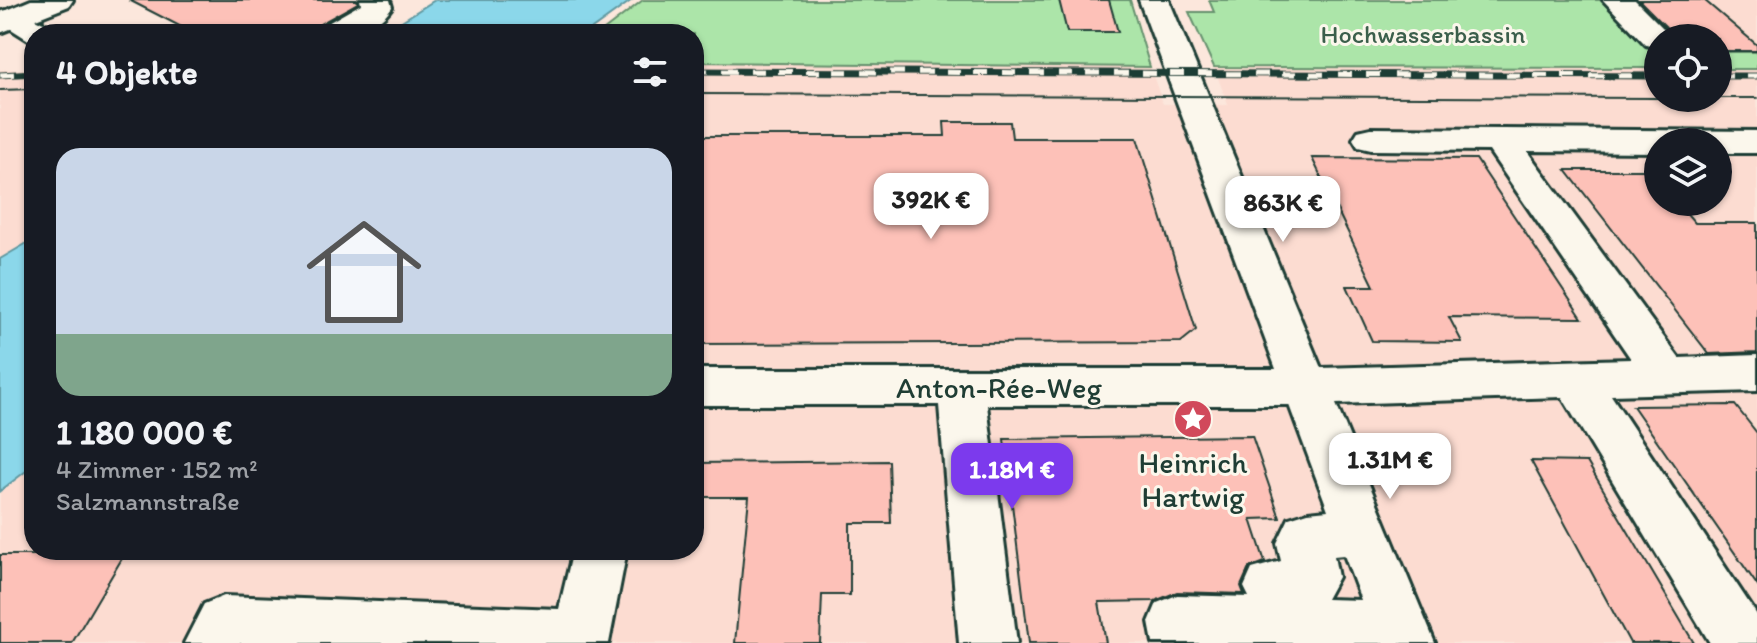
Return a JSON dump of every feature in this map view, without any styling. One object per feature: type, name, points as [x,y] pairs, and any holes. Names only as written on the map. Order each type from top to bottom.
[{"type":"street","points":[[7,21],[58,0]]},
{"type":"street","points":[[349,24],[377,7],[375,0]]},
{"type":"street","points":[[1154,0],[1403,636],[1177,622],[1182,643]]},
{"type":"street","points":[[1618,0],[1644,25]]},
{"type":"street","points":[[1371,139],[1757,142]]},
{"type":"street","points":[[1500,140],[1667,376]]},
{"type":"street","name":"Anton-Rée-Weg","points":[[704,387],[1303,387],[1757,373]]},
{"type":"street","points":[[1575,378],[1742,643]]},
{"type":"street","points":[[961,387],[988,643]]},
{"type":"street","points":[[1272,587],[1302,585],[1311,577],[1304,543],[1308,535],[1361,530]]},
{"type":"street","points":[[213,643],[224,623],[330,635],[580,640],[598,560]]},
{"type":"shaded area","points":[[1614,0],[1757,0],[1757,52],[1732,52],[1732,24],[1644,24],[1644,29]]},
{"type":"shaded area","points":[[704,62],[1150,67],[1163,104],[1228,105],[1214,67],[1644,68],[1644,112],[1732,112],[1732,69],[1757,69],[1757,643],[0,643],[0,491],[24,473],[24,560],[704,560]]},
{"type":"shaded area","points":[[24,69],[24,245],[0,259],[0,70]]},
{"type":"green space","points":[[643,0],[1130,0],[1150,67],[704,62],[704,24],[612,24]]},
{"type":"green space","name":"Hochwasserbassin","points":[[1209,0],[1614,0],[1644,29],[1644,68],[1214,67],[1189,12],[1214,12]]},
{"type":"green space","points":[[1732,52],[1757,52],[1757,69],[1732,69]]},
{"type":"water","points":[[435,0],[632,0],[599,24],[397,24]]},
{"type":"water","points":[[24,245],[24,473],[0,491],[0,259]]},
{"type":"building","points":[[129,0],[357,0],[358,3],[320,24],[176,24]]},
{"type":"building","points":[[1059,0],[1109,0],[1118,32],[1067,32]]},
{"type":"building","points":[[1639,0],[1704,0],[1757,45],[1757,51],[1732,51],[1732,24],[1663,24]]},
{"type":"building","points":[[944,122],[1010,122],[1012,138],[1137,138],[1196,330],[1181,342],[704,344],[704,136],[945,136]]},
{"type":"building","points":[[1312,158],[1476,159],[1582,318],[1449,317],[1462,342],[1372,341],[1347,286],[1374,286]]},
{"type":"building","points":[[1566,170],[1644,170],[1644,216],[1689,216],[1695,223],[1757,223],[1757,352],[1709,354]]},
{"type":"building","points":[[1735,405],[1757,433],[1757,585],[1633,406]]},
{"type":"building","points":[[1252,436],[1280,518],[1251,519],[1265,562],[1249,568],[1241,586],[1244,594],[1177,592],[1155,601],[1099,602],[1106,643],[1029,643],[1004,439]]},
{"type":"building","points":[[889,461],[891,523],[850,523],[850,595],[822,595],[820,643],[735,643],[749,497],[704,497],[704,463]]},
{"type":"building","points":[[1531,461],[1587,462],[1694,643],[1630,643]]},
{"type":"building","points":[[0,555],[24,555],[24,560],[121,560],[72,643],[0,643]]},
{"type":"tram line","points":[[0,90],[24,89]]},
{"type":"tram line","points":[[704,94],[1644,98]]},
{"type":"tram line","points":[[1732,98],[1757,98]]},
{"type":"railway","points":[[704,71],[1644,76]]},
{"type":"railway","points":[[0,75],[24,74]]},
{"type":"railway","points":[[1732,76],[1757,76]]},
{"type":"place","name":"Heinrich Hartwig","points":[[1193,419]]}]
